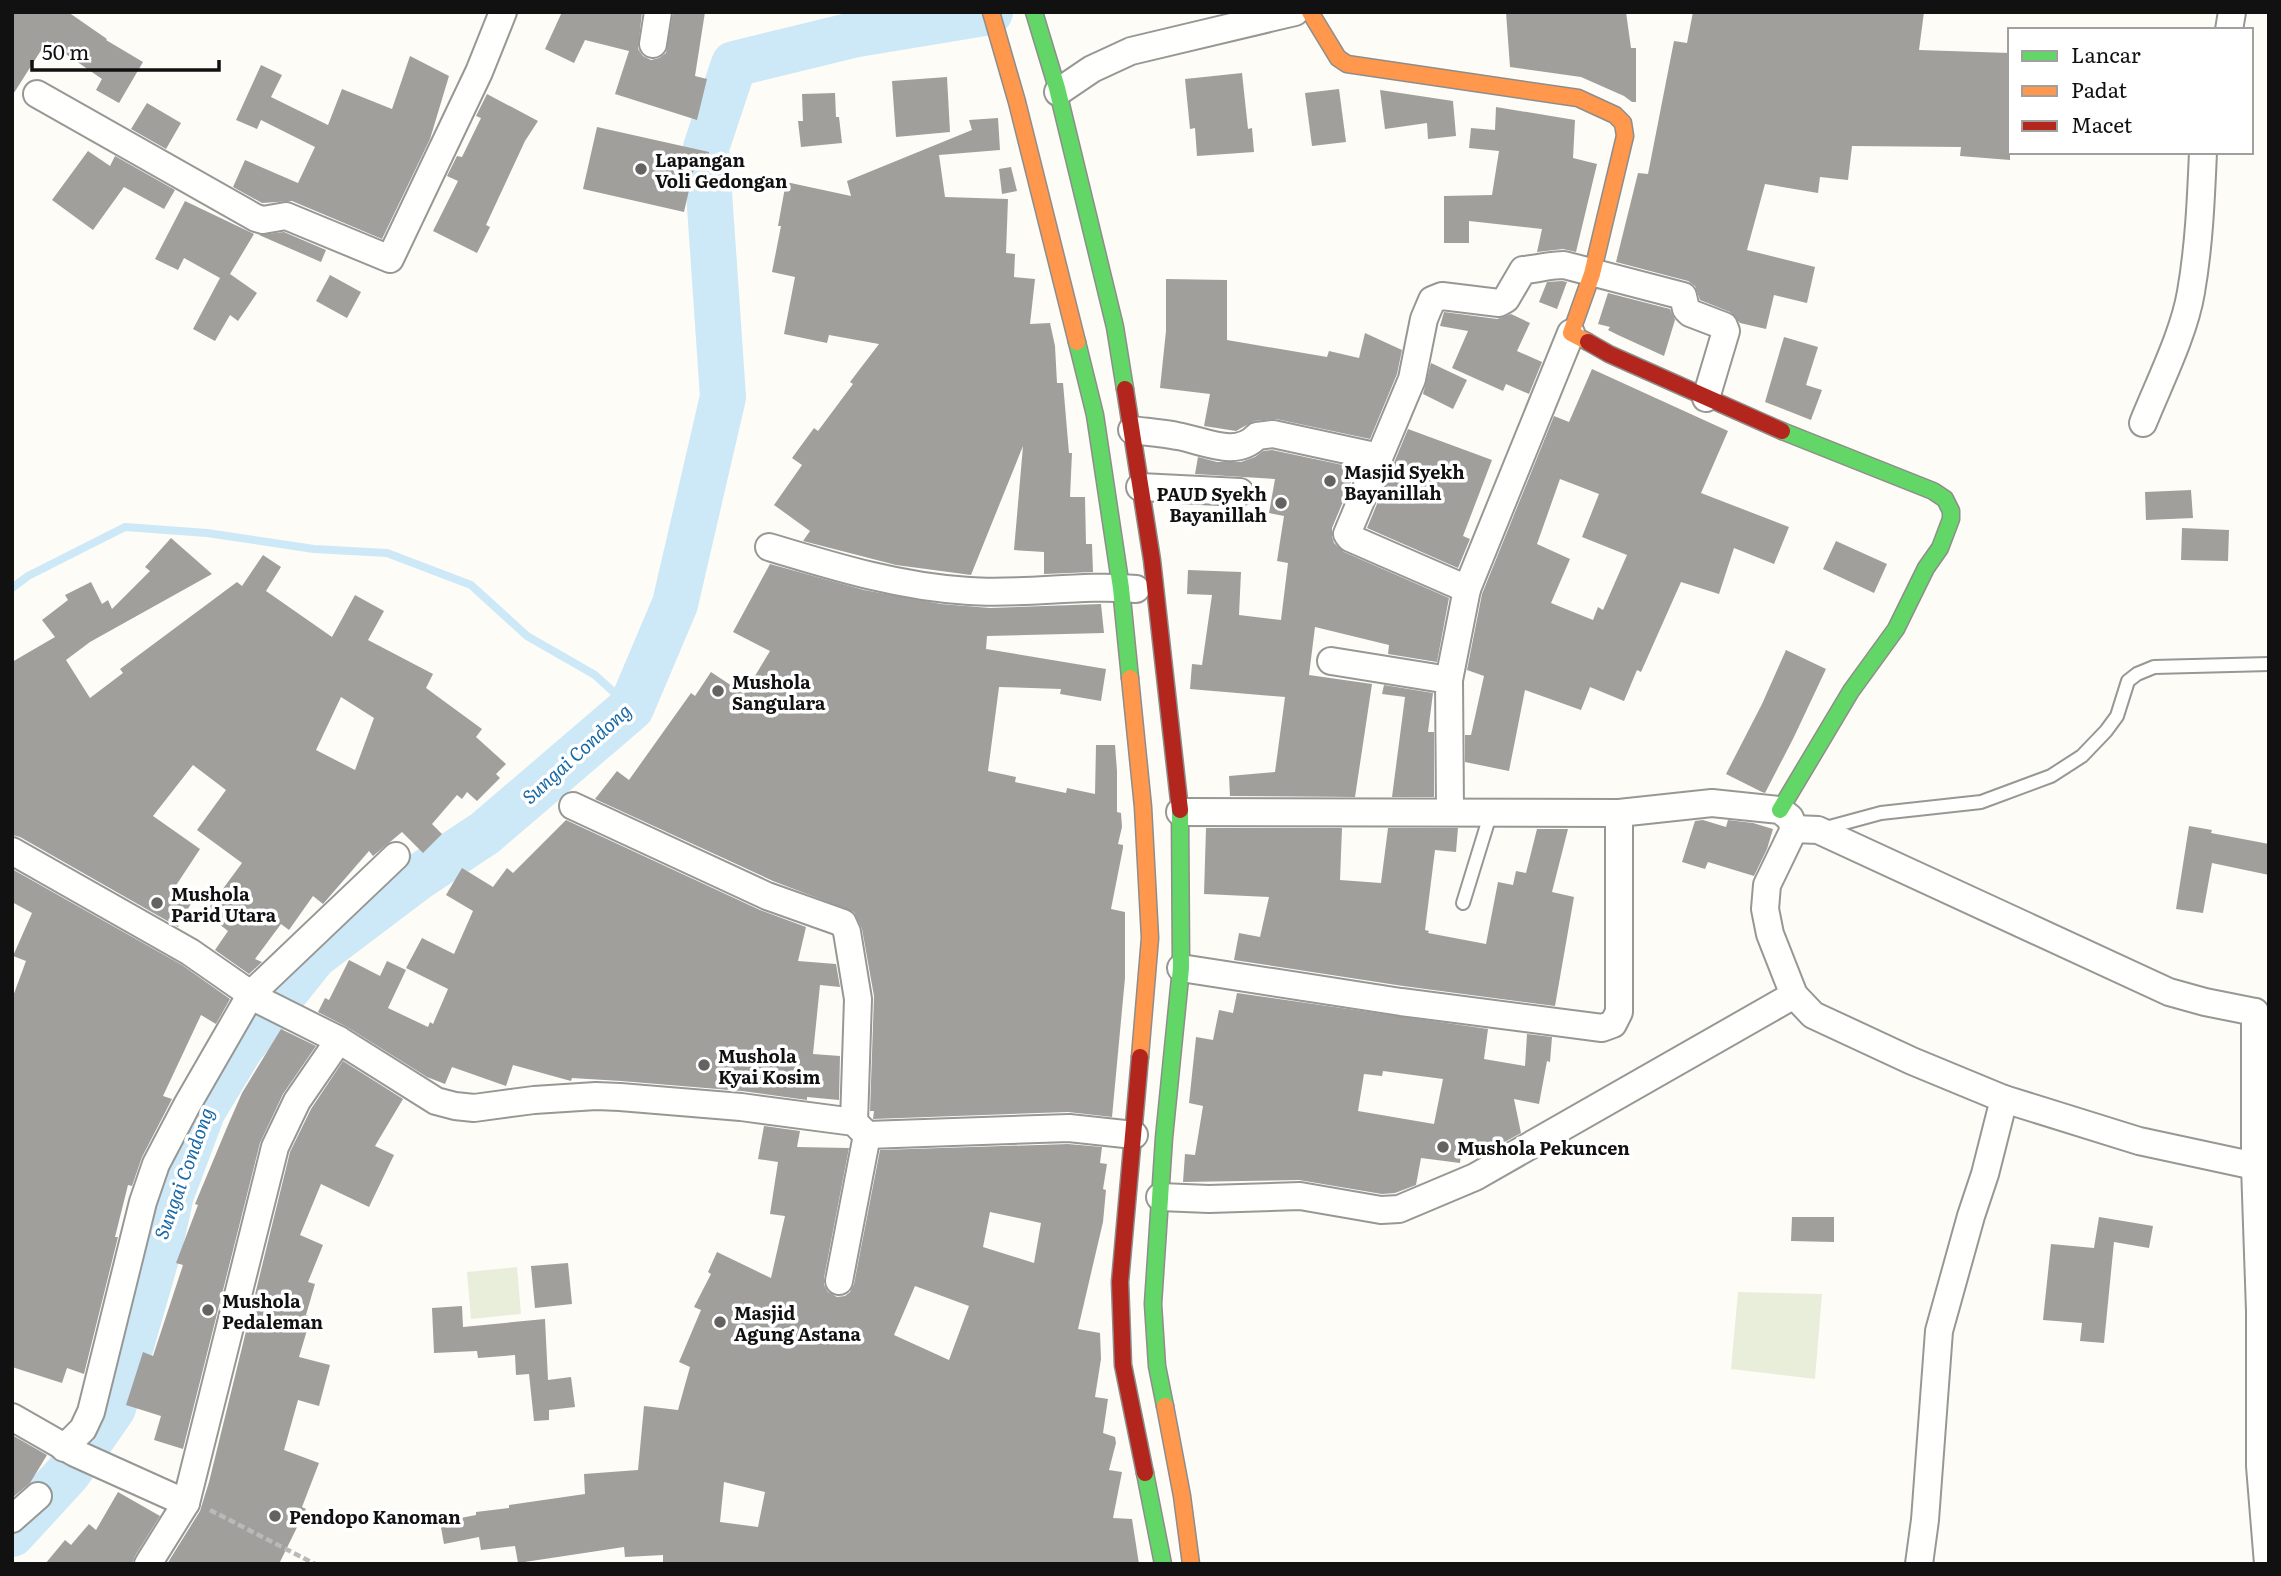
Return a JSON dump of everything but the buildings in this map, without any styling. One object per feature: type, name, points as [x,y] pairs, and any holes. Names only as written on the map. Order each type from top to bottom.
[{"type":"main road","points":[[991,12],[1017,102],[1095,415],[1121,587],[1143,807],[1150,938],[1119,1282],[1124,1365],[1163,1564]]},
{"type":"main road","points":[[1034,12],[1057,90],[1115,327],[1155,590],[1180,812],[1181,968],[1153,1304],[1157,1366],[1182,1496],[1191,1564]]},
{"type":"main road","points":[[1310,12],[1338,58],[1347,64],[1578,98],[1615,115],[1623,123],[1625,136],[1591,274],[1571,333],[1609,354],[1706,398],[1870,468],[1933,491],[1945,499],[1951,519],[1940,548],[1926,568],[1909,608],[1896,629],[1851,691],[1797,823]]},
{"type":"street","points":[[37,94],[256,219],[286,216],[390,259],[479,72],[503,12]]},
{"type":"street","points":[[653,44],[658,12]]},
{"type":"street","points":[[1057,90],[1092,69],[1131,51],[1295,12]]},
{"type":"street","points":[[2143,423],[2174,348],[2191,294],[2200,215],[2203,154]]},
{"type":"street","points":[[1467,589],[1348,537],[1347,534],[1412,379],[1424,319],[1432,300],[1442,296],[1499,303],[1506,299],[1523,270],[1564,265],[1683,296],[1686,309],[1690,313],[1724,326],[1726,331],[1706,398]]},
{"type":"street","points":[[1450,811],[1449,680],[1467,589],[1571,333]]},
{"type":"street","points":[[1132,430],[1239,448],[1252,442],[1257,436],[1273,434],[1379,457]]},
{"type":"street","points":[[1140,487],[1240,492]]},
{"type":"street","points":[[769,547],[861,574],[931,587],[1013,592],[1121,587],[1155,590]]},
{"type":"street","points":[[1331,661],[1449,680]]},
{"type":"street","points":[[1180,812],[1619,813],[1712,803],[1797,823],[2169,992],[2205,1002],[2262,1007],[2260,1466],[2268,1564]]},
{"type":"street","points":[[573,806],[767,896],[842,923],[847,932],[858,999],[860,1128],[839,1281]]},
{"type":"street","points":[[1181,968],[1401,1002],[1602,1028],[1613,1024],[1619,1012],[1619,813]]},
{"type":"street","points":[[1797,823],[1767,885],[1765,909],[1770,934],[1794,995],[1813,1015],[1912,1061],[2004,1099],[2139,1141],[2262,1166]]},
{"type":"street","points":[[12,851],[190,952],[255,997],[339,1040],[420,1093],[455,1106],[481,1108],[534,1100],[596,1096],[741,1107],[860,1128],[1069,1128],[1134,1135]]},
{"type":"street","points":[[70,1450],[91,1412],[137,1222],[156,1164],[193,1094],[255,997],[396,856]]},
{"type":"street","points":[[1160,1197],[1209,1199],[1294,1195],[1381,1210],[1399,1209],[1475,1177],[1794,995]]},
{"type":"street","points":[[148,1564],[186,1503],[275,1147],[297,1101],[339,1040]]},
{"type":"street","points":[[1919,1564],[1925,1520],[1939,1331],[2004,1099]]},
{"type":"street","points":[[12,1416],[70,1450],[186,1503]]},
{"type":"street","points":[[12,1519],[38,1496]]},
{"type":"lane","points":[[1797,823],[1981,802],[2051,776],[2082,756],[2106,732],[2116,716],[2129,681],[2137,674],[2154,667],[2269,664]]},
{"type":"lane","points":[[1463,904],[1491,811]]},
{"type":"path","points":[[186,1503],[213,1511],[314,1564]]},
{"type":"green space","points":[[517,1267],[521,1314],[471,1319],[467,1272]]},
{"type":"green space","points":[[1738,1292],[1822,1294],[1815,1379],[1731,1369]]},
{"type":"waterway","name":"Sungai Condong","points":[[12,1534],[68,1473],[113,1408],[160,1244],[171,1195],[203,1110],[241,1047],[314,956],[420,876],[485,833],[631,708],[675,604],[723,397],[706,148],[734,64],[857,34],[990,12]]},
{"type":"waterway","points":[[12,588],[28,576],[125,527],[207,533],[314,549],[387,553],[471,585],[527,636],[595,675],[631,708]]},
{"type":"traffic: fast","points":[[1034,12],[1057,88],[1115,327],[1125,389]]},
{"type":"traffic: fast","points":[[1077,342],[1095,415],[1121,588],[1130,678]]},
{"type":"traffic: fast","points":[[1780,810],[1851,691],[1896,629],[1926,568],[1940,548],[1951,519],[1951,511],[1945,499],[1933,491],[1782,431]]},
{"type":"traffic: fast","points":[[1165,1406],[1157,1366],[1153,1304],[1164,1138],[1181,968],[1180,810]]},
{"type":"traffic: fast","points":[[1145,1473],[1163,1564]]},
{"type":"traffic: slow","points":[[991,12],[1017,102],[1077,342]]},
{"type":"traffic: slow","points":[[1310,12],[1338,58],[1347,64],[1578,98],[1615,115],[1623,123],[1625,136],[1592,274],[1571,333],[1588,342]]},
{"type":"traffic: slow","points":[[1130,678],[1143,807],[1150,938],[1140,1057]]},
{"type":"traffic: slow","points":[[1165,1406],[1182,1496],[1191,1564]]},
{"type":"traffic: jam","points":[[1588,342],[1609,354],[1782,431]]},
{"type":"traffic: jam","points":[[1125,389],[1152,560],[1180,810]]},
{"type":"traffic: jam","points":[[1140,1057],[1120,1282],[1123,1365],[1145,1473]]},
{"type":"place","name":"Lapangan Voli Gedongan","points":[[641,169]]},
{"type":"place","name":"Masjid Syekh Bayanillah","points":[[1330,481]]},
{"type":"place","name":"PAUD Syekh Bayanillah","points":[[1281,503]]},
{"type":"place","name":"Mushola Sangulara","points":[[718,691]]},
{"type":"place","name":"Mushola Parid Utara","points":[[157,903]]},
{"type":"place","name":"Mushola Kyai Kosim","points":[[704,1065]]},
{"type":"place","name":"Mushola Pekuncen","points":[[1443,1147]]},
{"type":"place","name":"Mushola Pedaleman","points":[[208,1310]]},
{"type":"place","name":"Masjid Agung Astana","points":[[720,1322]]},
{"type":"place","name":"Pendopo Kanoman","points":[[275,1516]]}]
